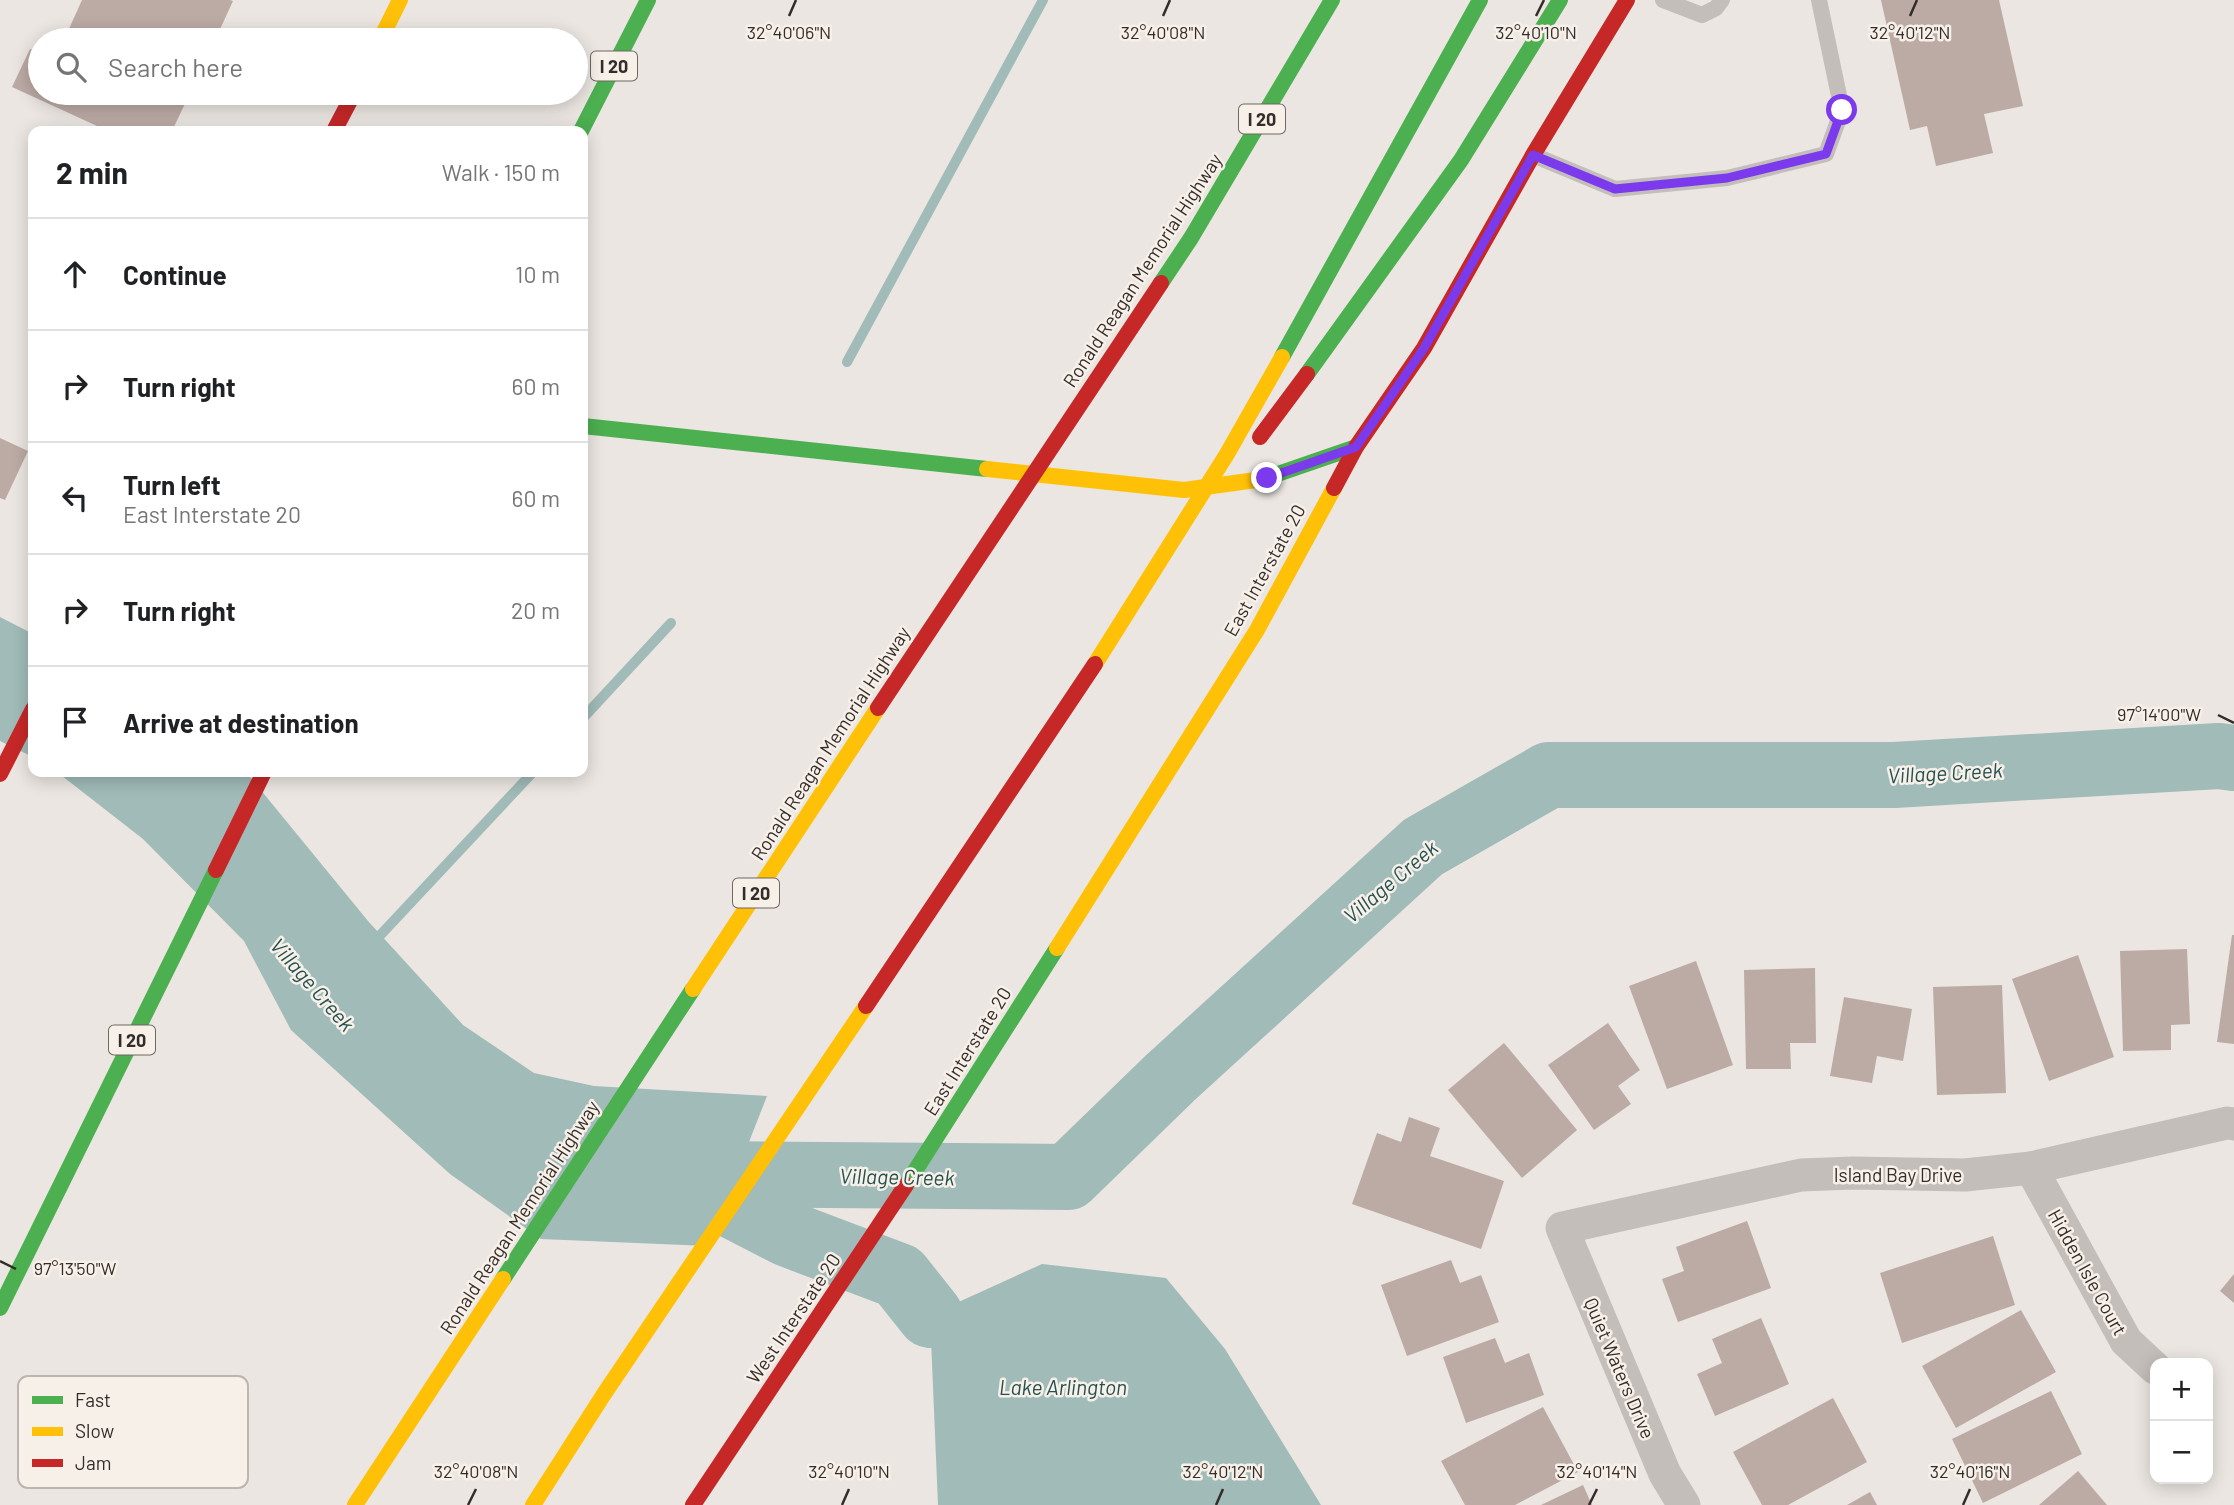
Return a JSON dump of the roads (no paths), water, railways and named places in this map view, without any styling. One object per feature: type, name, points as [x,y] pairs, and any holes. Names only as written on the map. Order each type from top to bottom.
[{"type":"main road","points":[[386,28],[400,0]]},
{"type":"main road","name":"I 20","points":[[584,126],[648,0]]},
{"type":"main road","name":"Ronald Reagan Memorial Highway","points":[[355,1505],[860,735],[1191,239],[1332,0]]},
{"type":"main road","points":[[533,1505],[604,1394],[1077,692],[1227,454],[1480,0]]},
{"type":"main road","points":[[1120,624],[1307,374],[1461,160],[1560,0]]},
{"type":"main road","name":"East Interstate 20","points":[[927,1154],[1257,630],[1356,447],[1424,348],[1533,155],[1627,0]]},
{"type":"main road","points":[[337,126],[348,105]]},
{"type":"main road","points":[[588,427],[1184,490],[1267,478],[1356,447]]},
{"type":"main road","points":[[0,774],[28,719]]},
{"type":"main road","name":"I 20","points":[[0,1308],[262,777]]},
{"type":"main road","name":"West Interstate 20","points":[[693,1505],[927,1154]]},
{"type":"street","name":"Island Bay Drive","points":[[1562,1228],[1801,1175],[1965,1175],[2031,1168],[2227,1123],[2234,1124]]},
{"type":"street","name":"Hidden Isle Court","points":[[2031,1168],[2126,1341],[2150,1363]]},
{"type":"street","name":"Quiet Waters Drive","points":[[1562,1228],[1660,1462],[1684,1505]]},
{"type":"lane","points":[[1663,0],[1702,15],[1716,8],[1722,0]]},
{"type":"lane","points":[[1533,155],[1615,189],[1727,178],[1826,154],[1842,110],[1819,0]]},
{"type":"water","points":[[0,617],[28,631],[28,755],[0,741]]},
{"type":"water","points":[[63,777],[250,777],[368,921],[463,1025],[534,1073],[594,1086],[767,1096],[708,1246],[541,1239],[450,1174],[291,1030],[244,941],[143,839]]},
{"type":"water","name":"Lake Arlington","points":[[1042,1264],[1166,1278],[1225,1349],[1321,1505],[938,1505],[930,1315]]},
{"type":"waterway","points":[[847,362],[1043,0]]},
{"type":"waterway","points":[[588,713],[671,623]]},
{"type":"waterway","name":"Village Creek","points":[[686,1174],[1068,1177],[1170,1078],[1423,847],[1549,775],[1894,775],[2219,756],[2234,758]]},
{"type":"waterway","points":[[372,944],[528,777]]},
{"type":"waterway","name":"Village Creek","points":[[679,1178],[788,1234],[899,1276],[930,1315]]}]
